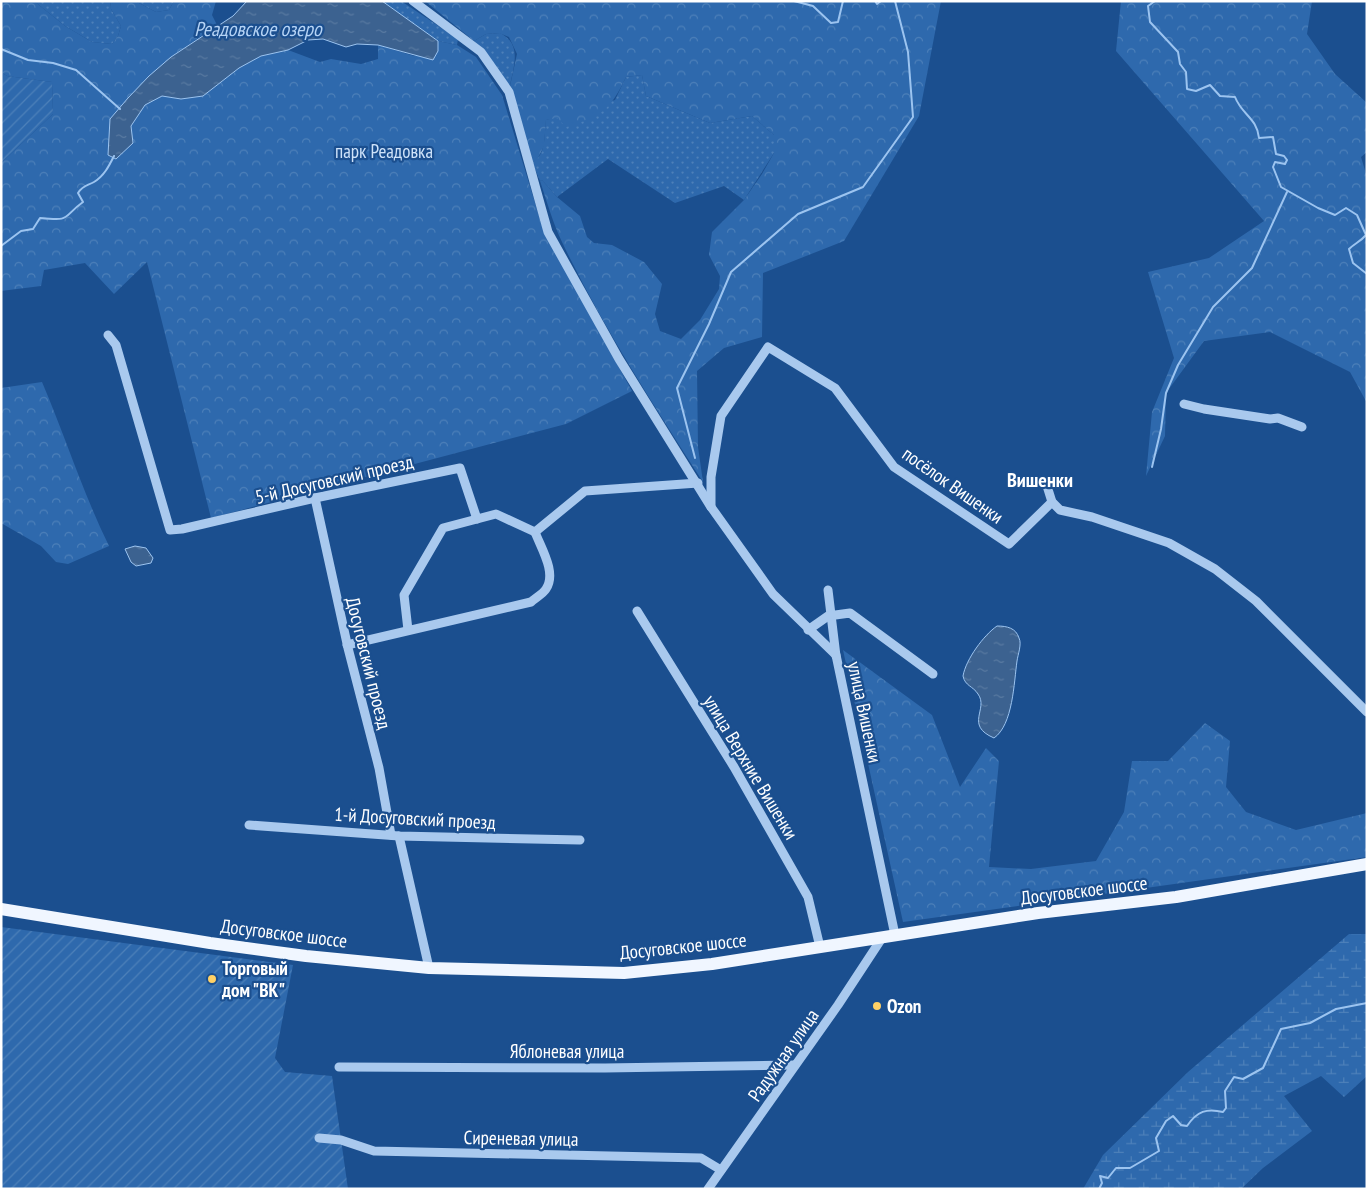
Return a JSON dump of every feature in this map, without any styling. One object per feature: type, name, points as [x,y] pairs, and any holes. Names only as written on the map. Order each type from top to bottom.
[{"type":"main road","name":"Досуговское шоссе","points":[[1,910],[229,946],[306,956],[429,968],[624,973],[712,964],[1038,913],[1176,897],[1367,864]]},
{"type":"street","name":"улица Вишенки","points":[[413,1],[481,52],[509,92],[548,232],[619,359],[698,483],[711,507],[773,594],[836,656],[895,935]]},
{"type":"street","name":"5-й Досуговский проезд","points":[[108,335],[116,345],[166,523],[170,530],[182,529],[315,498],[460,468],[477,519]]},
{"type":"street","name":"посёлок Вишенки","points":[[711,507],[711,477],[721,416],[768,347],[835,388],[894,467],[1009,544],[1052,502]]},
{"type":"street","points":[[1184,404],[1270,419],[1278,418],[1302,426]]},
{"type":"street","points":[[535,532],[585,491],[698,483]]},
{"type":"street","points":[[1047,486],[1052,502],[1060,510],[1092,517],[1169,543],[1215,569],[1256,601],[1367,712]]},
{"type":"street","name":"Досуговский проезд","points":[[315,498],[347,645],[429,968]]},
{"type":"street","points":[[347,645],[358,644],[408,630],[530,602],[546,590],[550,578],[548,564],[535,532],[496,514],[443,528],[404,595],[408,630]]},
{"type":"street","points":[[828,590],[836,656]]},
{"type":"street","name":"улица Верхние Вишенки","points":[[637,611],[734,767],[808,897],[820,947]]},
{"type":"street","points":[[808,630],[830,616],[850,613],[932,674]]},
{"type":"street","name":"1-й Досуговский проезд","points":[[249,825],[395,835],[580,840]]},
{"type":"street","name":"Радужная улица","points":[[708,1189],[796,1065],[882,938]]},
{"type":"street","name":"Яблоневая улица","points":[[339,1066],[605,1068],[796,1065]]},
{"type":"street","name":"Сиреневая улица","points":[[319,1138],[341,1140],[374,1151],[701,1158],[721,1170]]},
{"type":"green space","name":"парк Реадовка","points":[[1,1],[34,1],[65,26],[92,42],[112,44],[118,36],[121,26],[111,9],[110,1],[135,1],[156,12],[169,10],[174,1],[216,1],[212,15],[217,25],[171,57],[131,126],[145,105],[162,96],[181,99],[203,96],[239,68],[261,56],[288,50],[320,62],[331,59],[361,64],[378,59],[378,45],[414,56],[438,51],[438,41],[457,45],[476,57],[502,95],[544,232],[632,391],[566,424],[211,518],[147,262],[114,294],[85,263],[44,270],[41,286],[1,291],[1,163],[53,114],[52,82],[7,76],[1,72]]},
{"type":"green space","points":[[34,1],[110,1],[111,9],[121,26],[118,36],[112,44],[92,42],[65,26]]},
{"type":"green space","points":[[135,1],[174,1],[169,10],[156,12]]},
{"type":"green space","points":[[382,1],[401,1],[458,39],[457,45],[438,41]]},
{"type":"green space","points":[[425,1],[941,1],[919,116],[844,241],[763,273],[762,337],[724,348],[697,371],[698,447],[703,482],[629,364],[577,273],[559,235],[540,181],[542,180],[557,197],[580,216],[587,237],[594,243],[612,245],[644,262],[662,284],[655,314],[660,331],[681,339],[700,320],[719,289],[720,276],[709,255],[712,232],[744,200],[762,174],[774,153],[774,135],[752,116],[710,123],[646,96],[642,75],[626,77],[609,105],[603,111],[588,119],[566,127],[557,118],[546,120],[544,146],[537,160],[532,162],[510,86],[517,54],[509,37],[499,33],[486,34],[474,41]]},
{"type":"green space","points":[[1121,1],[1312,1],[1307,34],[1335,74],[1367,103],[1367,152],[1361,157],[1367,177],[1367,403],[1350,372],[1270,332],[1204,341],[1166,393],[1165,436],[1146,476],[1152,412],[1174,358],[1148,272],[1209,258],[1264,221],[1116,51]]},
{"type":"green space","points":[[500,33],[507,38],[514,49],[515,56],[510,86],[474,41],[486,34]]},
{"type":"green space","points":[[1,72],[7,76],[52,82],[53,114],[1,163]]},
{"type":"green space","points":[[642,75],[646,96],[710,123],[752,116],[774,135],[774,153],[744,200],[724,186],[675,203],[608,159],[557,197],[542,180],[540,181],[532,162],[537,159],[542,150],[546,120],[615,100],[626,77]]},
{"type":"green space","points":[[42,382],[91,506],[109,546],[68,564],[56,562],[41,546],[1,523],[1,388]]},
{"type":"green space","points":[[843,650],[932,715],[960,787],[986,748],[999,761],[989,867],[1031,869],[1096,861],[1124,812],[1132,761],[1168,761],[1205,723],[1230,741],[1226,787],[1246,812],[1296,830],[1367,813],[1367,857],[903,922]]},
{"type":"green space","points":[[1,927],[293,965],[275,1058],[285,1072],[332,1076],[348,1189],[1,1189]]},
{"type":"green space","points":[[1349,934],[1367,934],[1367,1076],[1344,1097],[1321,1076],[1284,1096],[1312,1131],[1263,1168],[1241,1189],[1083,1189],[1103,1155],[1188,1072]]},
{"type":"water","name":"Реадовское озеро","points":[[247,1],[382,1],[438,41],[438,51],[433,60],[378,45],[357,44],[346,47],[323,39],[308,40],[288,50],[261,56],[239,68],[203,96],[181,99],[162,96],[145,105],[131,126],[133,143],[116,159],[108,155],[110,119],[128,98],[171,57],[233,16]]},
{"type":"water","points":[[135,546],[146,548],[153,558],[151,563],[136,566],[131,562],[125,549]]},
{"type":"water","points":[[997,626],[1008,627],[1018,635],[1020,649],[1009,713],[1000,732],[994,738],[980,728],[981,700],[976,691],[965,682],[963,676],[976,648]]},
{"type":"waterway","points":[[794,1],[813,6],[831,23],[838,22],[843,1]]},
{"type":"waterway","points":[[875,1],[877,4],[881,1]]},
{"type":"waterway","points":[[695,458],[677,388],[709,324],[731,272],[798,214],[863,187],[913,117],[908,52],[895,1]]},
{"type":"waterway","points":[[1155,1],[1148,6],[1150,22],[1178,52],[1180,64],[1186,72],[1187,89],[1196,91],[1210,85],[1220,96],[1235,97],[1258,131],[1259,138],[1273,137],[1276,154],[1284,156],[1287,160],[1285,164],[1275,162],[1273,167],[1281,187],[1318,208],[1335,215],[1346,208],[1357,215],[1366,235],[1349,249],[1353,263],[1367,274]]},
{"type":"waterway","points":[[1,49],[28,60],[53,63],[76,70],[120,109]]},
{"type":"waterway","points":[[1,246],[21,231],[33,229],[40,218],[58,219],[66,217],[83,202],[78,193],[80,190],[101,177],[114,156]]},
{"type":"waterway","points":[[1152,467],[1161,429],[1166,393],[1178,365],[1213,307],[1252,268],[1287,192]]},
{"type":"waterway","points":[[1099,1189],[1102,1183],[1100,1176],[1108,1178],[1116,1168],[1130,1168],[1159,1151],[1156,1138],[1166,1121],[1173,1116],[1181,1125],[1187,1126],[1195,1117],[1203,1112],[1212,1110],[1223,1112],[1226,1108],[1225,1091],[1234,1077],[1243,1079],[1263,1068],[1281,1029],[1310,1023],[1336,1009],[1367,1003]]},
{"type":"place","name":"Торговый дом \"ВК\"","points":[[212,979]]},
{"type":"place","name":"Ozon","points":[[877,1006]]},
{"type":"district","name":"Вишенки","points":[[1040,480]]}]
